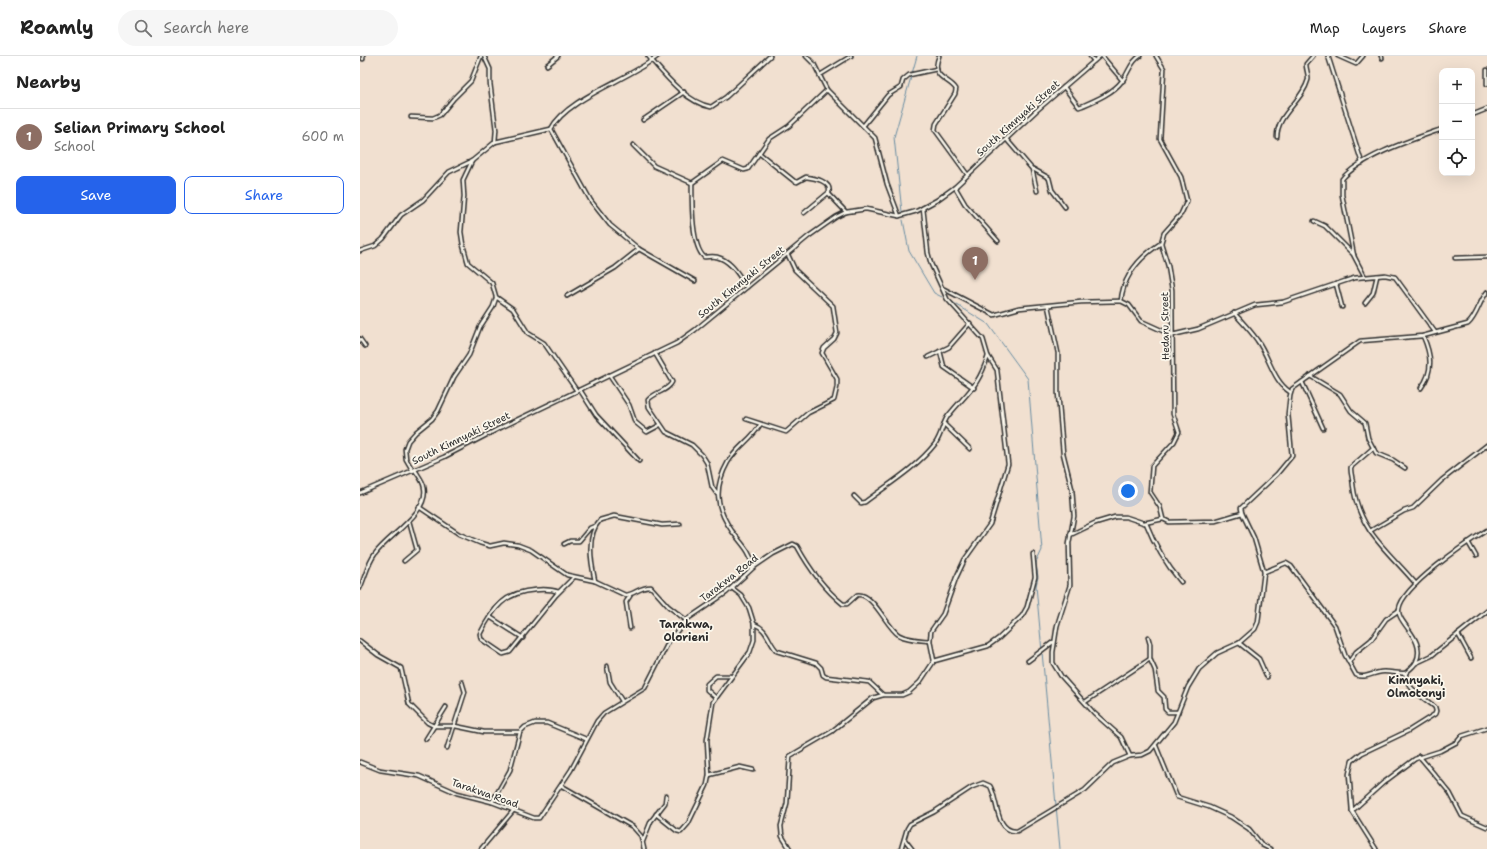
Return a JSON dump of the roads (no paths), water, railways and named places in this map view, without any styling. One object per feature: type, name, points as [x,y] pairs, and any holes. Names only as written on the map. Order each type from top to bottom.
[{"type":"street","points":[[411,117],[433,118],[440,115],[471,81],[482,56]]},
{"type":"street","points":[[482,56],[490,69],[491,95],[496,130],[495,142]]},
{"type":"street","points":[[547,65],[558,56]]},
{"type":"street","points":[[648,56],[684,92],[699,103],[711,107],[726,97],[770,56]]},
{"type":"street","points":[[360,251],[375,246],[379,243],[401,215],[423,200],[449,172],[472,161],[495,142],[551,129],[557,119],[578,104],[652,61],[658,56]]},
{"type":"street","points":[[806,56],[814,64],[827,90],[878,143],[887,184],[899,216]]},
{"type":"street","points":[[820,75],[851,56]]},
{"type":"street","points":[[939,56],[937,69],[942,79],[956,90],[936,124],[935,130],[967,174]]},
{"type":"street","points":[[1090,56],[1094,62]]},
{"type":"street","points":[[1101,56],[1123,81]]},
{"type":"street","name":"South Kimnyaki Street","points":[[360,493],[414,471],[689,335],[818,229],[846,212],[866,209],[899,216],[923,208],[955,186],[1007,140],[1036,111],[1101,56]]},
{"type":"street","points":[[1064,87],[1080,107],[1101,96],[1123,81],[1131,64],[1140,56]]},
{"type":"street","points":[[1121,301],[1122,287],[1127,276],[1145,256],[1161,243],[1164,233],[1181,214],[1187,201],[1181,177],[1160,139],[1164,69],[1156,56]]},
{"type":"street","points":[[1277,137],[1278,125],[1298,99],[1305,87],[1308,78],[1306,64],[1313,56]]},
{"type":"street","points":[[1328,56],[1362,163]]},
{"type":"street","points":[[1338,56],[1355,64],[1359,62],[1363,56]]},
{"type":"street","points":[[863,126],[886,97],[901,88],[903,80],[909,75],[937,69]]},
{"type":"street","points":[[1487,70],[1487,84]]},
{"type":"street","points":[[692,183],[724,161],[744,170],[748,169],[769,139],[789,126],[827,90]]},
{"type":"street","points":[[643,120],[684,92]]},
{"type":"street","points":[[1475,115],[1487,109]]},
{"type":"street","points":[[551,129],[600,214],[639,249],[695,280]]},
{"type":"street","points":[[1354,256],[1342,195],[1341,182],[1344,177],[1362,163],[1394,148],[1439,130]]},
{"type":"street","points":[[1007,140],[1032,169],[1049,178],[1052,190],[1065,207]]},
{"type":"street","points":[[633,145],[654,166],[692,183]]},
{"type":"street","points":[[759,154],[794,181],[797,182],[806,177],[827,184],[830,189],[829,193],[846,212]]},
{"type":"street","points":[[360,588],[375,552],[409,521],[419,507],[424,493],[424,488],[406,459],[405,449],[408,441],[416,432],[432,419],[438,411],[454,377],[469,355],[480,327],[493,307],[496,297],[492,283],[468,263],[463,245],[461,232],[464,196],[463,180],[472,161]]},
{"type":"street","points":[[1032,169],[1037,191]]},
{"type":"street","points":[[692,183],[695,230],[698,249],[704,257],[715,257],[726,261],[732,266],[747,287]]},
{"type":"street","points":[[955,186],[965,204],[998,241]]},
{"type":"street","points":[[804,212],[826,193],[829,193]]},
{"type":"street","points":[[923,208],[929,259],[944,289],[947,299],[984,339],[988,356],[995,366],[998,378],[1008,469],[990,524],[969,553],[959,571],[943,614],[931,631],[930,641],[934,661]]},
{"type":"street","points":[[1314,221],[1325,226],[1354,256],[1365,277]]},
{"type":"street","name":"Hedaru Street","points":[[1161,243],[1168,266],[1172,290],[1173,414],[1179,432],[1169,447],[1154,462],[1151,470],[1150,495],[1160,507],[1163,519]]},
{"type":"street","points":[[567,296],[615,268],[639,249]]},
{"type":"street","points":[[746,420],[786,432],[808,413],[831,403],[837,394],[837,380],[822,353],[824,348],[834,339],[837,333],[833,306],[795,270],[788,255]]},
{"type":"street","points":[[1455,258],[1487,257]]},
{"type":"street","points":[[944,289],[994,315],[1019,308],[1121,301],[1129,305],[1141,321],[1172,335],[1198,329],[1255,305],[1283,302],[1354,278],[1389,275],[1395,277],[1436,332]]},
{"type":"street","points":[[1365,303],[1373,293],[1377,276]]},
{"type":"street","points":[[1336,284],[1342,307]]},
{"type":"street","points":[[901,849],[906,829],[910,824],[942,807],[962,792],[983,783],[991,788],[1003,825],[1009,830],[1016,831],[1079,794],[1107,767],[1130,756],[1147,753],[1156,746],[1174,722],[1188,687],[1199,669],[1222,649],[1239,642],[1250,635],[1257,626],[1264,572],[1254,538],[1242,514],[1241,508],[1247,500],[1268,483],[1292,456],[1288,414],[1290,392],[1360,341],[1423,336],[1468,324],[1473,319],[1487,292]]},
{"type":"street","points":[[496,297],[513,309],[528,333],[544,343],[596,415],[639,461]]},
{"type":"street","points":[[1048,306],[1059,362],[1058,393],[1065,464],[1073,496],[1074,516],[1070,535],[1070,585],[1059,616],[1052,658],[1057,671],[1100,719],[1121,737],[1130,756]]},
{"type":"street","points":[[1234,313],[1258,340],[1269,359],[1280,384],[1290,392]]},
{"type":"street","points":[[928,357],[949,346],[970,323]]},
{"type":"street","points":[[1421,388],[1428,378],[1430,369],[1428,351],[1423,336]]},
{"type":"street","points":[[360,339],[365,346]]},
{"type":"street","points":[[940,351],[944,367],[974,388]]},
{"type":"street","points":[[655,353],[672,382],[669,386],[648,400],[649,407],[666,432],[692,446],[702,455],[707,463],[712,487],[717,494],[726,522],[748,550],[754,567]]},
{"type":"street","points":[[854,496],[861,503],[865,502],[906,471],[935,444],[948,416],[974,388],[982,375],[988,356]]},
{"type":"street","points":[[609,375],[629,405],[638,425],[647,432],[660,425]]},
{"type":"street","points":[[1310,376],[1340,394],[1351,411],[1365,423],[1376,453],[1393,460],[1405,468]]},
{"type":"street","points":[[1302,382],[1323,428]]},
{"type":"street","points":[[944,424],[970,449]]},
{"type":"street","points":[[717,494],[719,479],[729,461],[739,446],[754,434],[760,425]]},
{"type":"street","points":[[1370,531],[1404,511],[1414,508],[1442,480],[1487,445]]},
{"type":"street","points":[[1373,448],[1353,463],[1350,469],[1355,502],[1359,513],[1377,542],[1394,557],[1416,584]]},
{"type":"street","points":[[419,507],[459,534],[490,546],[504,543],[518,545],[531,550],[560,572],[574,577],[595,581],[621,594],[630,595]]},
{"type":"street","points":[[1070,535],[1095,523],[1115,517],[1146,523],[1163,519],[1169,522],[1198,522],[1215,521],[1242,514]]},
{"type":"street","points":[[564,544],[570,541],[579,541],[590,528],[595,526],[603,518],[614,516],[656,524],[680,524]]},
{"type":"street","points":[[404,561],[418,550],[409,521]]},
{"type":"street","points":[[1146,523],[1157,550],[1165,563],[1181,582]]},
{"type":"street","points":[[595,526],[591,543],[592,566],[595,581]]},
{"type":"street","points":[[1349,662],[1356,652],[1371,640],[1386,619],[1398,611],[1404,598],[1416,584],[1444,559],[1487,530]]},
{"type":"street","points":[[1468,542],[1476,556]]},
{"type":"street","name":"Tarakwa Road","points":[[360,762],[380,770],[419,776],[456,793],[492,802],[513,811],[534,818],[539,818],[562,786],[597,721],[604,713],[641,691],[648,684],[669,641],[686,620],[732,588],[754,567],[779,551],[796,545],[807,565],[823,586],[843,604],[847,604],[857,595],[862,595],[872,602],[897,634],[911,639],[930,641]]},
{"type":"street","points":[[790,849],[782,836],[781,826],[787,803],[790,756],[831,732],[868,701],[883,695],[902,695],[909,692],[920,682],[934,661],[988,646],[999,638],[1022,616],[1027,607],[1035,577],[1032,554]]},
{"type":"street","points":[[1264,572],[1286,563],[1291,566],[1335,626],[1353,672],[1360,677],[1381,672],[1406,674],[1416,663],[1431,656],[1487,612]]},
{"type":"street","points":[[559,592],[545,589],[515,593],[502,601],[490,617],[480,636],[484,642],[503,654],[510,652],[523,638],[559,592],[574,577]]},
{"type":"street","points":[[630,628],[626,604],[630,595],[642,587],[651,587],[668,606],[686,620]]},
{"type":"street","points":[[656,814],[677,831],[683,831],[702,798],[709,775],[707,737],[711,721],[712,705],[715,697],[730,676],[750,652],[754,640],[754,624],[747,602],[732,588]]},
{"type":"street","points":[[1398,611],[1416,641],[1418,652],[1416,663]]},
{"type":"street","points":[[490,617],[523,638]]},
{"type":"street","points":[[754,624],[764,630],[778,651],[816,663],[821,668],[823,675],[826,677],[869,682],[883,695]]},
{"type":"street","points":[[1458,634],[1471,658]]},
{"type":"street","points":[[1148,637],[1150,644],[1150,659],[1155,670],[1158,691],[1164,697],[1165,709],[1168,712],[1178,712]]},
{"type":"street","points":[[360,641],[378,655],[401,668],[409,704],[422,719],[434,726],[455,726],[484,732],[520,732]]},
{"type":"street","points":[[1028,661],[1054,642]]},
{"type":"street","points":[[1239,642],[1258,659],[1265,669],[1267,677]]},
{"type":"street","points":[[1085,702],[1150,659]]},
{"type":"street","points":[[608,666],[610,682],[622,702]]},
{"type":"street","points":[[1376,849],[1352,811],[1349,774],[1352,760],[1362,753],[1408,731],[1436,713],[1434,707],[1407,682],[1406,674]]},
{"type":"street","points":[[715,697],[707,690],[707,684],[716,676],[730,676]]},
{"type":"street","points":[[447,748],[465,692],[462,682]]},
{"type":"street","points":[[426,739],[446,707]]},
{"type":"street","points":[[492,802],[513,763],[520,732],[525,727],[536,723],[547,723],[586,739]]},
{"type":"street","points":[[1352,811],[1383,783],[1420,756],[1440,751],[1457,742],[1462,736],[1487,728]]},
{"type":"street","points":[[1156,746],[1177,798],[1209,807],[1231,817],[1249,829],[1262,845],[1270,849]]},
{"type":"street","points":[[1420,756],[1450,793],[1462,816],[1487,827]]},
{"type":"street","points":[[709,775],[740,766],[753,770]]},
{"type":"street","points":[[562,786],[632,827],[641,836],[644,849]]},
{"type":"street","points":[[643,842],[651,821],[665,803],[666,795]]},
{"type":"street","points":[[482,849],[513,811]]},
{"type":"street","points":[[904,840],[912,849]]},
{"type":"waterway","points":[[902,212],[894,137],[917,56]]},
{"type":"waterway","points":[[903,220],[909,251],[934,293],[942,297]]},
{"type":"waterway","points":[[949,300],[988,324],[1028,379],[1042,550],[1036,563],[1038,577],[1036,586],[1060,849]]},
{"type":"place","name":"Selian Primary School","points":[[975,280]]},
{"type":"district","name":"Tarakwa, Olorieni","points":[[686,630]]},
{"type":"district","name":"Kimnyaki, Olmotonyi","points":[[1416,686]]}]
